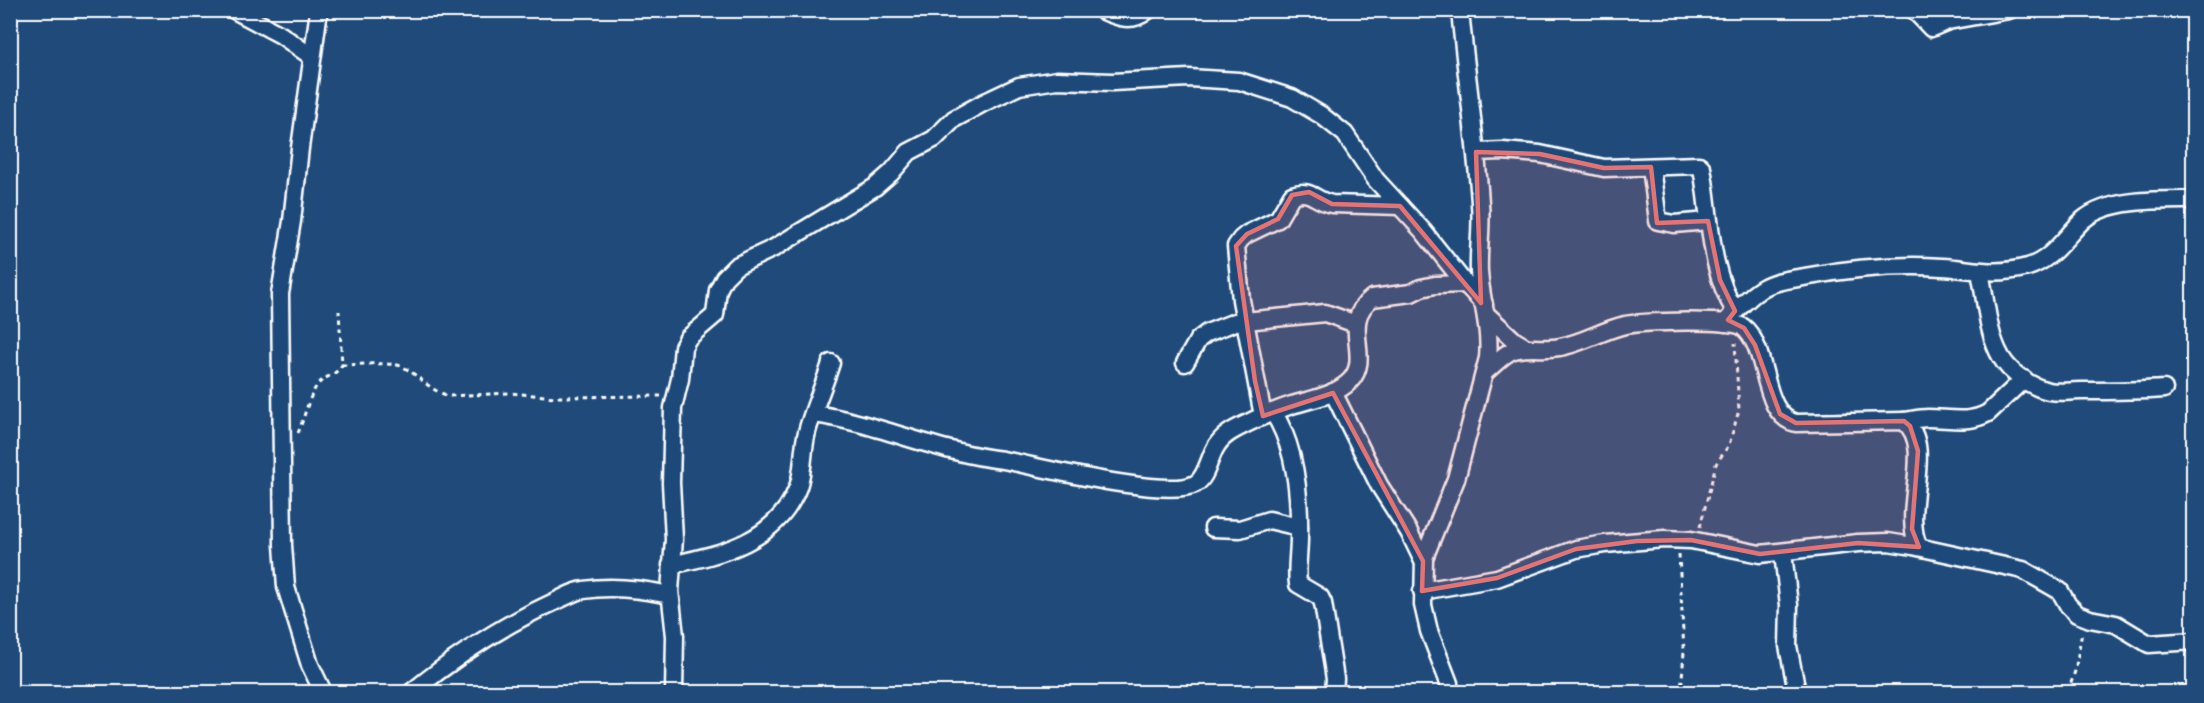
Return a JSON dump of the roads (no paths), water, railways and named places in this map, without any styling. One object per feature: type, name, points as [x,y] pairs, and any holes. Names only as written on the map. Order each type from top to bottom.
[{"type":"street","points":[[234,10],[281,35],[312,57]]},
{"type":"street","points":[[319,10],[292,221],[280,294],[283,545],[286,587],[310,665],[323,693]]},
{"type":"street","points":[[1101,10],[1128,20],[1148,10]]},
{"type":"street","points":[[1449,693],[1449,683],[1429,631],[1423,605],[1423,561],[1456,480],[1485,372],[1490,339],[1480,288],[1478,255],[1480,207],[1460,10]]},
{"type":"street","points":[[1914,10],[1931,28],[1948,21],[2009,10]]},
{"type":"street","points":[[675,693],[675,636],[670,596],[674,540],[671,458],[675,394],[680,379],[683,347],[688,338],[715,315],[718,290],[724,278],[736,266],[774,248],[876,187],[909,152],[934,139],[954,119],[1019,86],[1057,80],[1112,82],[1189,78],[1239,81],[1292,98],[1321,115],[1345,134],[1376,180],[1423,231],[1485,309],[1515,340],[1527,348]]},
{"type":"street","points":[[1476,152],[1503,151],[1540,154],[1604,168],[1694,164],[1702,168],[1708,221],[1720,280],[1732,319],[1746,330],[1755,345],[1774,400],[1780,414],[1785,419],[1796,423],[1904,421],[1929,418],[1971,420],[1988,413],[2002,397],[2024,379]]},
{"type":"street","points":[[1651,167],[1658,221],[1674,224],[1708,221]]},
{"type":"street","points":[[1334,693],[1335,679],[1323,603],[1320,597],[1300,587],[1298,580],[1297,491],[1291,455],[1284,430],[1268,414],[1255,381],[1237,268],[1236,246],[1247,234],[1278,219],[1292,195],[1309,192],[1322,201],[1332,204],[1400,206]]},
{"type":"street","points":[[1485,372],[1513,350],[1560,347],[1624,326],[1640,323],[1732,319],[1763,287],[1785,281],[1849,269],[1916,265],[1980,272],[2032,266],[2057,248],[2082,221],[2094,213],[2145,201],[2193,200]]},
{"type":"street","points":[[1980,272],[2000,356],[2007,366],[2024,379],[2048,390],[2061,392],[2164,389]]},
{"type":"street","points":[[814,414],[869,425],[894,435],[982,458],[1003,460],[1145,488],[1183,488],[1197,484],[1218,443],[1230,432],[1268,414],[1333,392],[1349,381],[1356,373],[1358,313],[1371,298],[1411,293],[1435,285],[1467,285]]},
{"type":"street","points":[[1185,363],[1198,340],[1226,324],[1326,313],[1356,324]]},
{"type":"street","points":[[671,565],[739,547],[757,538],[788,506],[798,486],[806,433],[831,363]]},
{"type":"street","points":[[1333,392],[1379,485],[1409,532],[1423,561]]},
{"type":"street","points":[[1904,421],[1913,431],[1918,451],[1912,529],[1918,547]]},
{"type":"street","points":[[1213,528],[1248,528],[1269,520],[1299,527]]},
{"type":"street","points":[[1422,591],[1497,578],[1576,549],[1637,541],[1698,541],[1761,554],[1858,543],[1888,542],[2023,570],[2060,591],[2072,609],[2084,618],[2116,624],[2149,644],[2193,641]]},
{"type":"street","points":[[1783,553],[1789,605],[1788,646],[1797,693]]},
{"type":"street","points":[[412,693],[461,655],[498,631],[581,590],[633,588],[670,596]]}]
